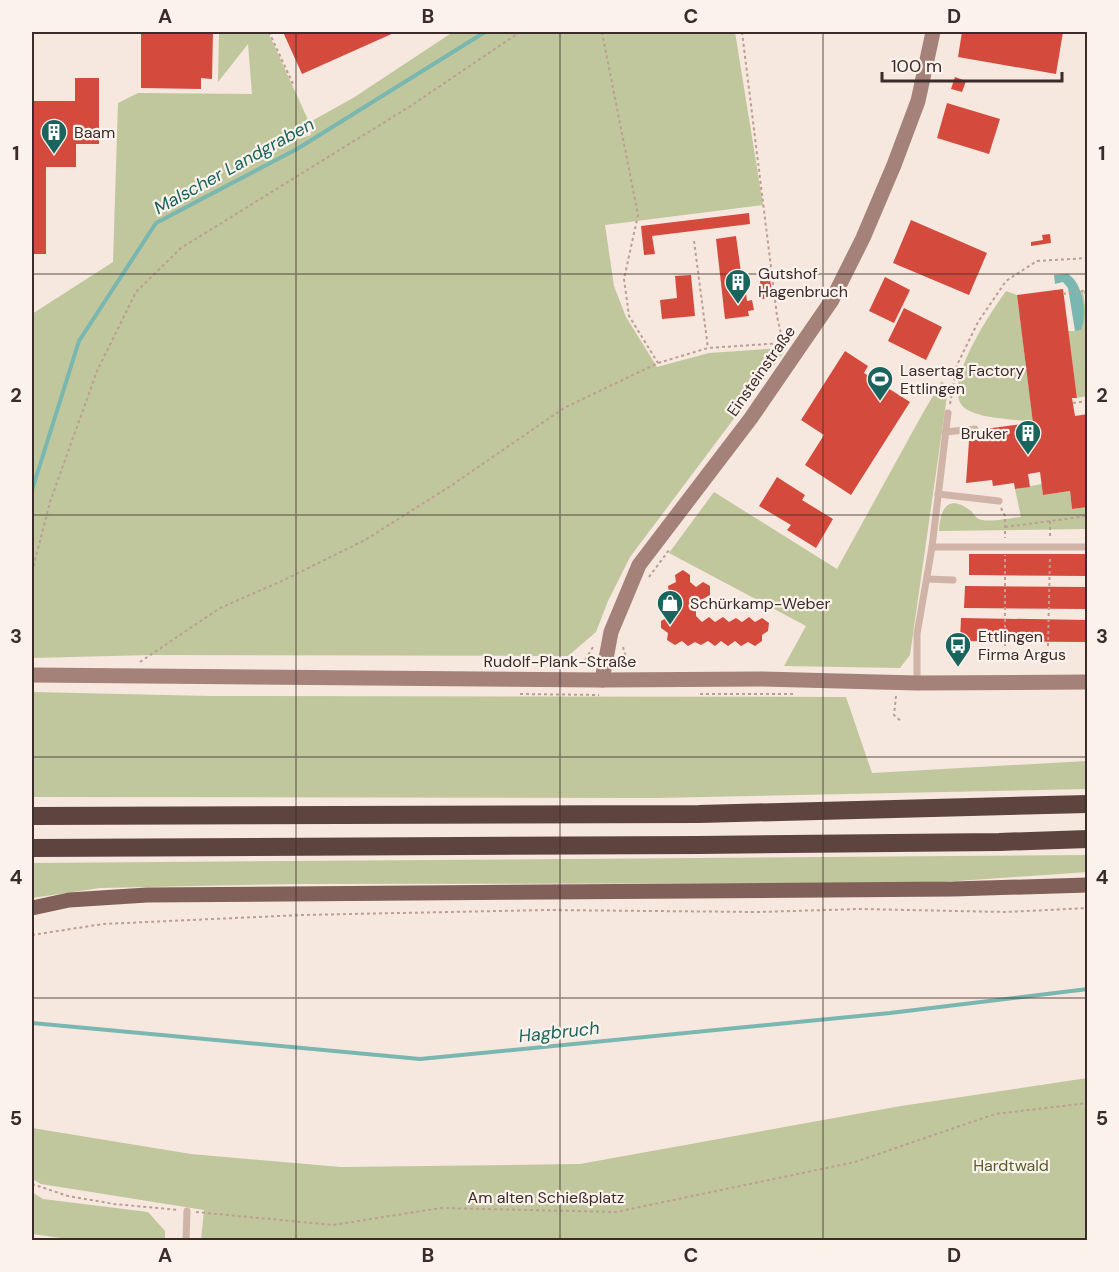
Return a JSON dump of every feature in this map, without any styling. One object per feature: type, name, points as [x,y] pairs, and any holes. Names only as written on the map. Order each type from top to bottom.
[{"type":"highway","points":[[32,816],[699,814],[1088,804]]},
{"type":"highway","points":[[32,848],[710,845],[1088,839]]},
{"type":"main road","name":"Einsteinstraße","points":[[600,687],[611,632],[639,565],[751,418],[832,300],[863,238],[894,165],[918,101],[933,32]]},
{"type":"main road","name":"Rudolf-Plank-Straße","points":[[32,675],[600,687],[762,679],[917,683],[1088,682]]},
{"type":"main road","points":[[32,908],[69,900],[147,895],[953,889],[1088,885]]},
{"type":"lane","points":[[917,683],[917,634],[932,547],[948,413]]},
{"type":"lane","points":[[945,432],[975,429]]},
{"type":"lane","points":[[938,494],[999,501]]},
{"type":"lane","points":[[932,547],[1088,547]]},
{"type":"lane","points":[[927,579],[953,580]]},
{"type":"lane","points":[[186,1240],[187,1211]]},
{"type":"path","points":[[269,32],[294,86]]},
{"type":"path","points":[[32,572],[50,502],[93,382],[136,292],[181,248],[409,107],[520,32]]},
{"type":"path","points":[[602,32],[638,215],[624,279],[628,315],[658,363]]},
{"type":"path","points":[[742,32],[777,316],[783,343]]},
{"type":"path","points":[[694,241],[708,348]]},
{"type":"path","points":[[948,413],[957,365],[978,322],[1006,281],[1037,261],[1088,258]]},
{"type":"path","points":[[1063,294],[1085,291],[1088,308]]},
{"type":"path","points":[[137,676],[137,664],[220,608],[284,580],[365,540],[449,487],[564,408],[658,363],[708,348],[783,343],[792,345],[798,351]]},
{"type":"path","points":[[1073,403],[1088,401]]},
{"type":"path","points":[[999,501],[1005,516],[1005,646]]},
{"type":"path","points":[[1005,527],[1088,516]]},
{"type":"path","points":[[1048,646],[1050,521]]},
{"type":"path","points":[[511,694],[600,687]]},
{"type":"path","points":[[699,694],[800,694]]},
{"type":"path","points":[[896,694],[894,715],[901,721]]},
{"type":"path","points":[[32,935],[103,924],[289,915],[548,910],[758,912],[860,909],[1006,912],[1088,908]]},
{"type":"path","name":"Am alten Schießplatz","points":[[32,1184],[68,1196],[114,1204],[333,1225],[441,1208],[616,1212],[855,1162],[995,1114],[1088,1103]]},
{"type":"green space","points":[[219,32],[268,32],[309,122],[309,134],[295,140],[311,135],[310,122],[353,98],[453,32],[735,32],[763,205],[605,225],[614,286],[626,317],[657,367],[709,353],[780,348],[783,348],[784,352],[630,557],[608,601],[596,632],[568,656],[151,655],[32,658],[32,314],[113,262],[118,103],[138,93],[252,94],[248,44],[218,82]]},
{"type":"green space","points":[[1006,291],[1017,295],[1033,422],[980,415],[966,409],[959,399],[958,385],[970,350]]},
{"type":"green space","points":[[1080,291],[1083,291],[1088,326],[1087,396],[1077,398],[1068,331],[1075,331],[1083,313]]},
{"type":"green space","points":[[942,381],[948,389],[910,655],[900,668],[784,666],[806,626],[669,553],[714,492],[837,569]]},
{"type":"green space","points":[[1042,484],[1043,495],[1070,491],[1072,509],[1087,507],[1087,529],[939,531],[944,510],[947,506],[956,503],[982,520],[1021,517],[1015,489]]},
{"type":"green space","points":[[32,692],[211,696],[846,697],[872,773],[1087,761],[1087,789],[656,798],[32,797]]},
{"type":"green space","points":[[1087,855],[1088,872],[930,883],[297,884],[100,888],[32,898],[32,863]]},
{"type":"green space","name":"Hardtwald","points":[[1087,1078],[1087,1240],[201,1240],[204,1210],[41,1184],[32,1179],[32,1128],[191,1154],[341,1167],[580,1164],[901,1106]]},
{"type":"green space","points":[[32,1192],[43,1199],[148,1212],[165,1231],[165,1240],[76,1240],[32,1234]]},
{"type":"water","points":[[1068,274],[1077,284],[1083,300],[1084,316],[1081,330],[1075,331],[1068,288],[1063,282],[1055,284],[1054,275]]},
{"type":"building","points":[[141,32],[213,32],[212,79],[201,78],[201,89],[141,88]]},
{"type":"building","points":[[283,32],[396,32],[302,74]]},
{"type":"building","points":[[962,32],[1063,32],[1056,74],[958,57]]},
{"type":"building","points":[[955,77],[966,81],[962,92],[951,89]]},
{"type":"building","name":"Baam","points":[[75,78],[99,78],[99,144],[76,144],[76,167],[46,167],[46,254],[32,254],[32,101],[75,101]]},
{"type":"building","points":[[947,103],[1000,119],[989,154],[937,138]]},
{"type":"building","points":[[749,213],[750,224],[652,236],[655,254],[644,255],[641,226]]},
{"type":"building","points":[[911,220],[987,253],[969,295],[893,263]]},
{"type":"building","points":[[1050,234],[1051,243],[1031,246],[1031,242],[1043,240],[1042,235]]},
{"type":"building","points":[[736,236],[744,294],[746,293],[747,301],[752,300],[754,310],[748,311],[749,316],[725,319],[716,239]]},
{"type":"building","points":[[691,275],[695,316],[662,319],[660,300],[677,298],[675,276]]},
{"type":"building","points":[[885,277],[910,290],[894,323],[869,311]]},
{"type":"building","points":[[770,279],[773,298],[762,299],[760,281]]},
{"type":"building","points":[[1063,289],[1077,398],[1072,398],[1075,416],[1088,414],[1088,507],[1072,509],[1070,491],[1043,495],[1040,472],[1028,474],[1030,487],[1015,489],[1014,483],[993,486],[992,480],[966,483],[969,441],[986,438],[985,429],[1021,424],[1022,433],[1034,431],[1017,295]]},
{"type":"building","points":[[904,308],[942,327],[926,360],[888,341]]},
{"type":"building","points":[[845,351],[868,366],[864,373],[910,402],[851,495],[805,465],[824,435],[801,420]]},
{"type":"building","points":[[777,477],[805,495],[802,500],[833,519],[816,548],[787,530],[791,525],[759,506]]},
{"type":"building","points":[[969,554],[1088,554],[1088,576],[969,575]]},
{"type":"building","points":[[683,570],[690,575],[690,582],[696,587],[703,582],[710,586],[710,595],[703,599],[703,606],[696,610],[696,616],[702,622],[709,617],[715,622],[723,617],[729,622],[736,618],[742,622],[749,617],[755,622],[762,618],[769,623],[768,631],[762,635],[762,641],[755,646],[748,642],[741,646],[735,641],[728,646],[721,641],[715,646],[708,641],[701,645],[695,642],[688,646],[682,641],[675,645],[667,640],[668,633],[661,628],[661,621],[668,617],[668,609],[662,605],[662,597],[669,594],[668,586],[676,582],[675,575]]},
{"type":"building","points":[[965,586],[1088,587],[1088,609],[964,608]]},
{"type":"building","points":[[961,618],[1088,620],[1088,642],[960,641]]},
{"type":"waterway","name":"Malscher Landgraben","points":[[32,490],[79,341],[156,223],[297,149],[485,32]]},
{"type":"waterway","name":"Hagbruch","points":[[32,1023],[420,1059],[890,1013],[1088,989]]},
{"type":"place","name":"Baam","points":[[54,155]]},
{"type":"place","name":"Gutshof Hagenbruch","points":[[738,305]]},
{"type":"place","name":"Lasertag Factory Ettlingen","points":[[880,402]]},
{"type":"place","name":"Bruker","points":[[1028,456]]},
{"type":"place","name":"Schürkamp-Weber","points":[[670,626]]},
{"type":"place","name":"Ettlingen Firma Argus","points":[[958,668]]}]
